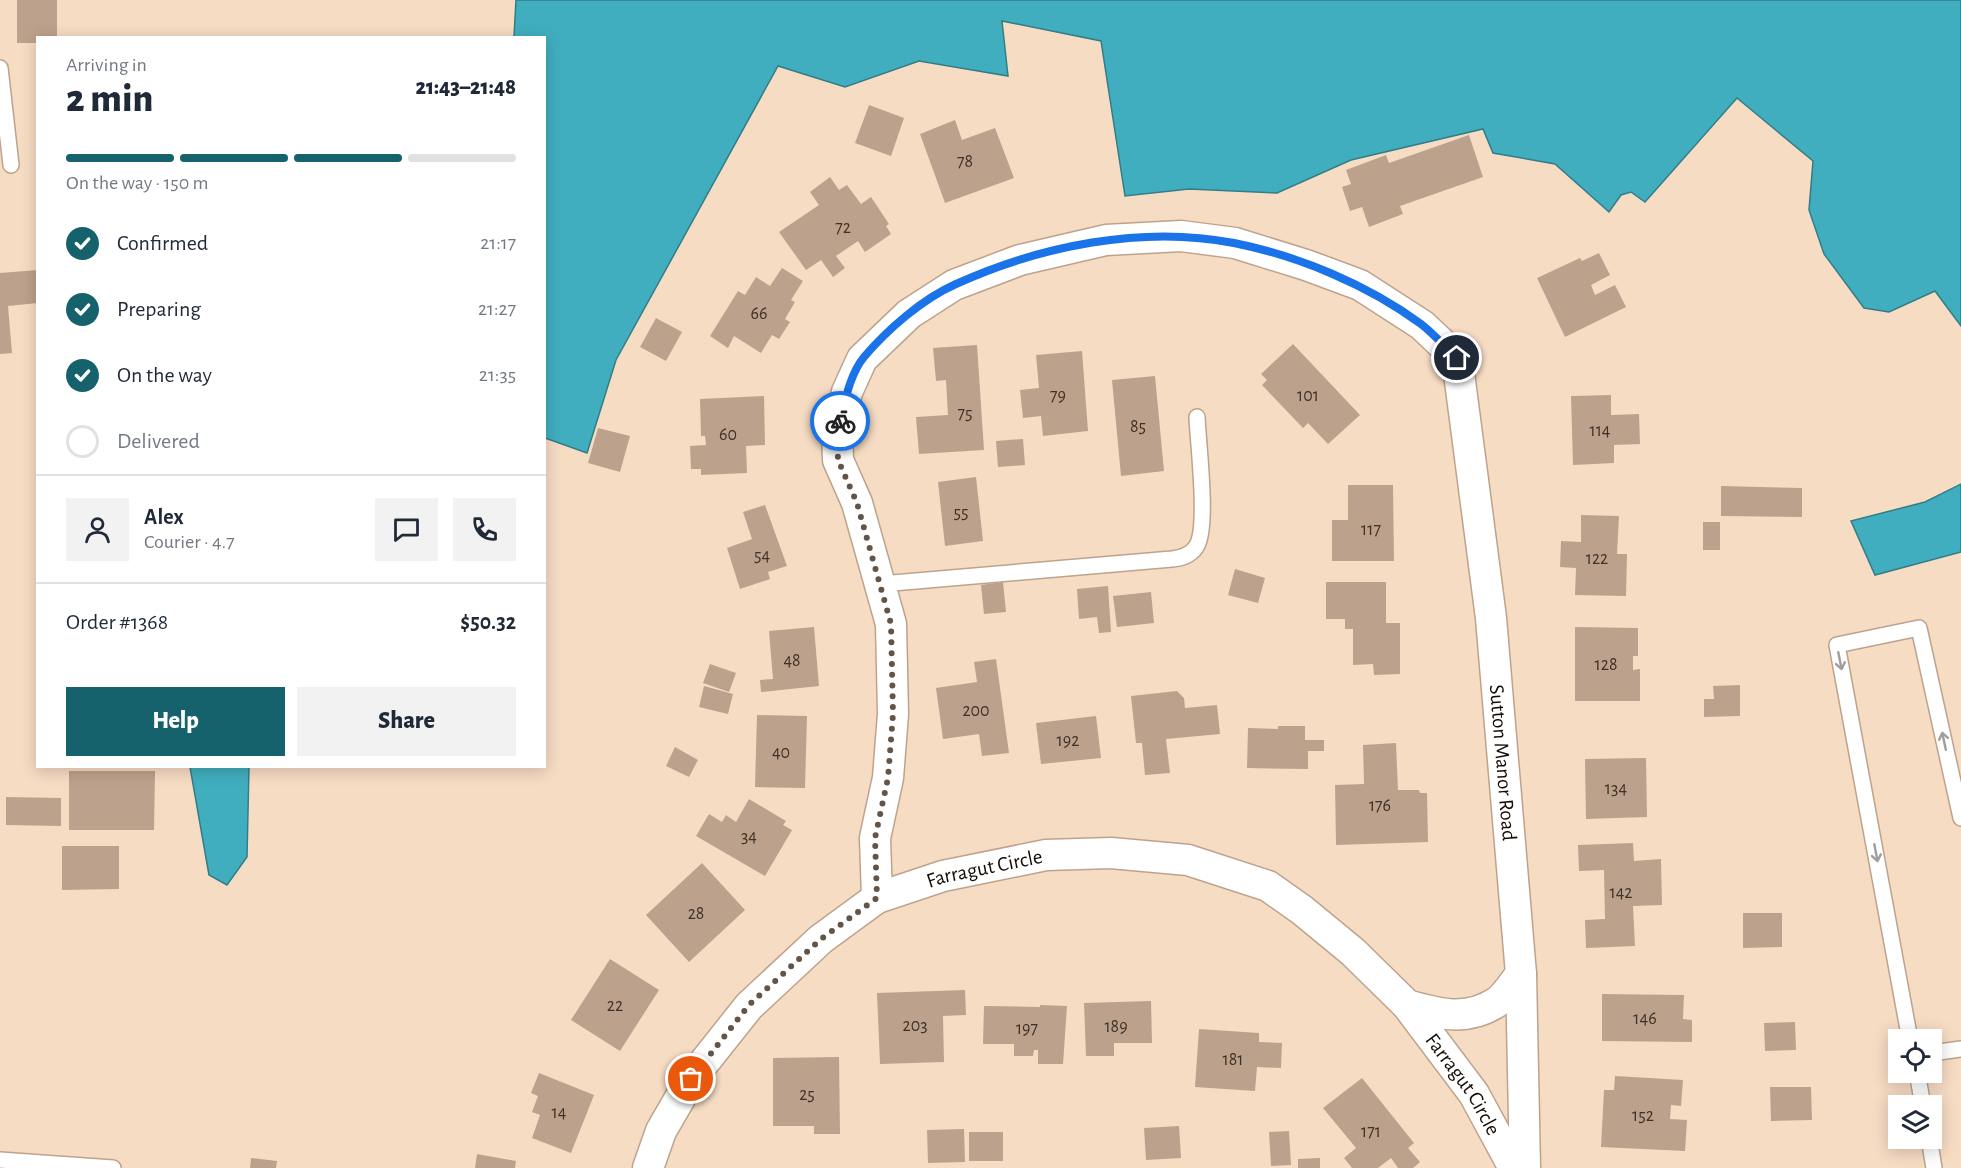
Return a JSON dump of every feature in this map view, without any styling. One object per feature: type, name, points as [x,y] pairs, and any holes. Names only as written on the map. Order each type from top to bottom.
[{"type":"street","name":"Sutton Manor Road","points":[[881,584],[857,503],[838,460],[837,433],[844,402],[862,359],[909,314],[954,285],[1020,260],[1106,240],[1180,236],[1235,243],[1306,265],[1360,285],[1422,325],[1457,358],[1491,618],[1521,974],[1525,1168]]},
{"type":"street","points":[[877,898],[875,838],[888,778],[893,714],[891,624],[881,584]]},
{"type":"street","name":"Farragut Circle","points":[[648,1168],[661,1131],[691,1079],[749,1005],[821,939],[877,898],[943,876],[1046,855],[1111,853],[1188,860],[1268,886],[1302,910],[1353,952],[1407,1005],[1474,1094],[1514,1168]]},
{"type":"street","name":"Farragut Circle","points":[[1407,1005],[1445,1016],[1471,1012],[1497,1002],[1521,974]]},
{"type":"lane","points":[[0,68],[11,165]]},
{"type":"lane","points":[[881,584],[1172,559],[1190,554],[1196,547],[1202,527],[1197,417]]},
{"type":"lane","points":[[1909,1029],[1837,645],[1919,628],[1961,818]]},
{"type":"lane","points":[[1942,1051],[1961,1048]]},
{"type":"lane","points":[[1931,1149],[1934,1168]]},
{"type":"lane","points":[[0,1160],[113,1168]]},
{"type":"water","points":[[516,0],[1961,0],[1961,326],[1935,291],[1889,312],[1864,308],[1824,254],[1809,210],[1813,161],[1737,98],[1645,202],[1631,192],[1621,195],[1609,212],[1555,164],[1493,153],[1483,129],[1351,160],[1277,193],[1189,189],[1125,196],[1101,41],[1002,21],[1008,76],[919,61],[845,87],[778,66],[616,360],[587,453],[546,438],[546,36],[514,36]]},
{"type":"water","points":[[1961,484],[1961,552],[1875,575],[1851,521],[1925,502]]},
{"type":"water","points":[[190,768],[249,768],[247,857],[227,885],[209,875]]},
{"type":"building","points":[[17,0],[57,0],[57,36],[36,36],[36,43],[17,43]]},
{"type":"building","points":[[869,105],[904,118],[891,156],[855,143]]},
{"type":"building","points":[[955,120],[962,140],[995,128],[1014,178],[945,203],[920,134]]},
{"type":"building","points":[[1469,135],[1483,177],[1400,206],[1403,214],[1369,227],[1362,207],[1350,211],[1342,187],[1351,184],[1346,170],[1386,155],[1389,163]]},
{"type":"building","points":[[830,177],[839,190],[847,185],[861,204],[871,197],[889,224],[886,226],[891,234],[865,252],[858,241],[836,256],[845,268],[833,277],[821,260],[806,270],[779,232],[819,205],[810,192]]},
{"type":"building","points":[[1599,253],[1610,275],[1591,285],[1595,295],[1615,285],[1626,307],[1565,337],[1537,278],[1580,258],[1582,261]]},
{"type":"building","points":[[782,268],[803,281],[791,300],[795,302],[785,319],[790,322],[779,339],[772,335],[761,353],[734,336],[728,348],[710,336],[738,291],[745,295],[756,277],[770,286]]},
{"type":"building","points":[[36,270],[36,303],[8,306],[12,353],[0,354],[0,273]]},
{"type":"building","points":[[656,318],[682,332],[666,361],[640,347]]},
{"type":"building","points":[[1293,344],[1360,415],[1328,444],[1308,423],[1303,428],[1262,385],[1267,380],[1261,374]]},
{"type":"building","points":[[977,345],[984,450],[919,454],[916,417],[948,415],[946,380],[936,381],[933,348]]},
{"type":"building","points":[[1082,351],[1088,431],[1043,436],[1041,416],[1023,418],[1020,390],[1039,388],[1036,355]]},
{"type":"building","points":[[1155,376],[1164,471],[1121,476],[1112,380]]},
{"type":"building","points":[[1611,395],[1611,415],[1639,414],[1640,444],[1614,445],[1614,463],[1573,465],[1571,396]]},
{"type":"building","points":[[764,396],[765,445],[746,446],[747,473],[701,475],[701,469],[691,469],[690,446],[706,445],[705,436],[701,436],[700,399]]},
{"type":"building","points":[[598,428],[630,436],[620,472],[588,463]]},
{"type":"building","points":[[1023,439],[1025,465],[998,467],[996,441]]},
{"type":"building","points":[[976,477],[983,541],[945,546],[938,482]]},
{"type":"building","points":[[1348,485],[1393,485],[1394,561],[1332,561],[1332,520],[1348,520]]},
{"type":"building","points":[[1721,486],[1802,488],[1802,517],[1721,516]]},
{"type":"building","points":[[765,505],[787,566],[768,572],[770,579],[740,589],[727,548],[752,539],[743,512]]},
{"type":"building","points":[[1581,515],[1619,516],[1617,554],[1627,554],[1626,596],[1575,595],[1576,568],[1560,567],[1561,541],[1581,542]]},
{"type":"building","points":[[1703,522],[1720,522],[1720,550],[1703,550]]},
{"type":"building","points":[[1235,569],[1265,578],[1258,603],[1228,595]]},
{"type":"building","points":[[1003,582],[1006,612],[984,614],[981,585]]},
{"type":"building","points":[[1326,582],[1386,582],[1386,623],[1400,623],[1400,674],[1374,675],[1373,664],[1353,665],[1353,629],[1345,629],[1345,619],[1326,619]]},
{"type":"building","points":[[1108,586],[1111,632],[1099,633],[1097,617],[1079,619],[1077,589]]},
{"type":"building","points":[[1151,592],[1154,623],[1117,627],[1113,596]]},
{"type":"building","points":[[814,627],[819,686],[761,692],[760,680],[773,679],[769,631]]},
{"type":"building","points":[[1575,627],[1638,628],[1638,656],[1633,656],[1633,670],[1640,669],[1640,701],[1575,701]]},
{"type":"building","points":[[996,659],[1009,753],[982,756],[979,734],[943,739],[936,688],[977,682],[974,662]]},
{"type":"building","points":[[710,664],[736,673],[729,692],[703,683]]},
{"type":"building","points":[[1740,685],[1740,716],[1704,717],[1704,699],[1714,699],[1713,686]]},
{"type":"building","points":[[704,686],[733,694],[728,714],[699,707]]},
{"type":"building","points":[[1177,691],[1184,698],[1185,708],[1217,705],[1220,734],[1166,739],[1170,773],[1145,775],[1142,743],[1136,743],[1131,696]]},
{"type":"building","points":[[757,715],[807,716],[805,788],[755,787]]},
{"type":"building","points":[[1096,716],[1101,758],[1041,764],[1036,723]]},
{"type":"building","points":[[1278,726],[1305,726],[1305,740],[1324,740],[1324,751],[1308,751],[1308,769],[1247,768],[1248,728],[1278,729]]},
{"type":"building","points":[[1396,743],[1398,790],[1419,790],[1420,793],[1427,793],[1428,842],[1336,845],[1335,785],[1364,784],[1363,745]]},
{"type":"building","points":[[675,747],[698,760],[689,777],[666,766]]},
{"type":"building","points":[[1646,758],[1647,817],[1586,819],[1585,759]]},
{"type":"building","points":[[69,771],[155,771],[154,830],[69,830]]},
{"type":"building","points":[[6,797],[61,798],[61,826],[6,825]]},
{"type":"building","points":[[749,799],[786,821],[783,825],[792,830],[765,876],[696,836],[709,814],[722,822],[726,815],[736,822]]},
{"type":"building","points":[[1633,843],[1634,861],[1661,859],[1662,905],[1633,906],[1635,946],[1586,948],[1585,920],[1605,919],[1604,870],[1579,871],[1578,845]]},
{"type":"building","points":[[62,846],[119,846],[119,889],[62,890]]},
{"type":"building","points":[[702,863],[745,910],[689,962],[646,915]]},
{"type":"building","points":[[1743,913],[1782,913],[1782,947],[1743,948]]},
{"type":"building","points":[[610,959],[659,990],[620,1051],[571,1020]]},
{"type":"building","points":[[965,990],[966,1015],[943,1016],[944,1062],[880,1064],[877,993]]},
{"type":"building","points":[[1602,994],[1684,995],[1683,1019],[1692,1020],[1692,1042],[1602,1041]]},
{"type":"building","points":[[1151,1001],[1152,1043],[1114,1043],[1114,1056],[1086,1056],[1084,1003]]},
{"type":"building","points":[[1040,1005],[1067,1006],[1063,1064],[1038,1064],[1038,1050],[1034,1050],[1033,1056],[1014,1056],[1014,1044],[983,1044],[984,1006],[1040,1007]]},
{"type":"building","points":[[1795,1022],[1796,1050],[1765,1051],[1764,1023]]},
{"type":"building","points":[[1199,1029],[1259,1033],[1259,1042],[1282,1043],[1281,1068],[1257,1067],[1255,1091],[1195,1087]]},
{"type":"building","points":[[839,1057],[840,1134],[814,1134],[814,1126],[773,1126],[773,1058]]},
{"type":"building","points":[[539,1073],[594,1095],[571,1153],[532,1138],[540,1115],[532,1112],[538,1096],[531,1093]]},
{"type":"building","points":[[1615,1076],[1683,1080],[1681,1106],[1671,1105],[1670,1119],[1687,1120],[1685,1151],[1601,1147],[1604,1090],[1614,1090]]},
{"type":"building","points":[[1362,1078],[1414,1143],[1408,1148],[1420,1162],[1413,1168],[1398,1168],[1391,1158],[1378,1168],[1352,1168],[1344,1158],[1356,1148],[1323,1108]]},
{"type":"building","points":[[1770,1087],[1811,1087],[1812,1120],[1771,1121]]},
{"type":"building","points":[[1179,1126],[1181,1158],[1146,1160],[1144,1128]]},
{"type":"building","points":[[964,1129],[965,1162],[928,1163],[927,1130]]},
{"type":"building","points":[[1289,1131],[1291,1165],[1271,1166],[1269,1132]]},
{"type":"building","points":[[969,1132],[1003,1132],[1003,1161],[969,1161]]},
{"type":"building","points":[[477,1154],[516,1161],[515,1168],[475,1168]]},
{"type":"building","points":[[251,1158],[277,1161],[276,1168],[250,1168]]},
{"type":"building","points":[[1320,1158],[1320,1168],[1298,1168],[1298,1159]]},
{"type":"way so far","points":[[691,1079],[749,1005],[821,939],[877,898],[875,838],[888,778],[893,714],[891,624],[857,503],[838,460],[837,433],[840,421]]},
{"type":"route","points":[[840,421],[847,392],[862,359],[909,314],[954,285],[1020,260],[1106,240],[1180,236],[1235,243],[1306,265],[1360,285],[1422,325],[1457,358]]}]
